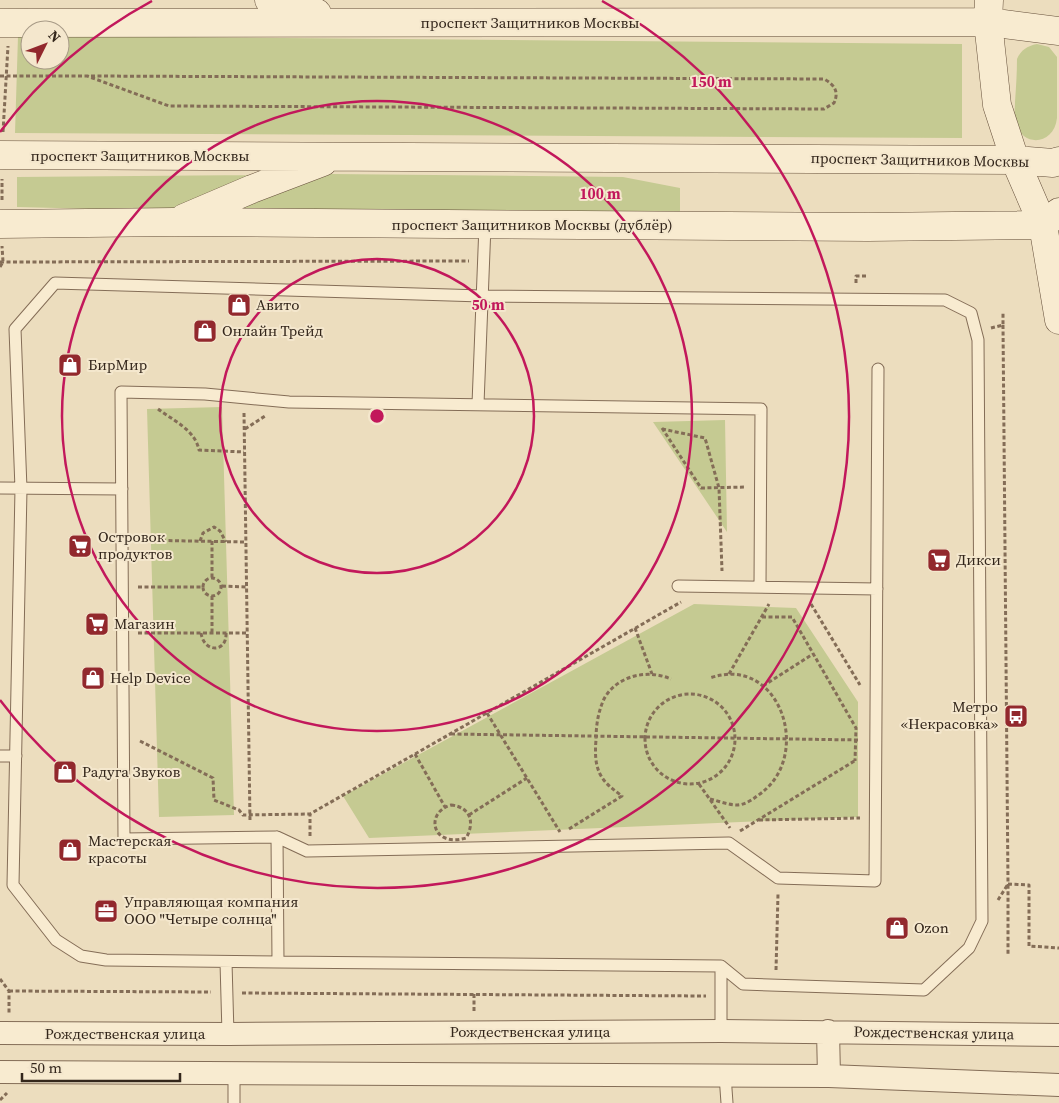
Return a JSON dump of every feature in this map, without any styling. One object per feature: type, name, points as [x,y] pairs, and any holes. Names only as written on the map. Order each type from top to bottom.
[{"type":"main road","points":[[269,0],[360,23]]},
{"type":"main road","points":[[988,11],[997,106],[1015,160],[1051,218],[1059,320]]},
{"type":"main road","name":"проспект Защитников Москвы","points":[[0,23],[360,23],[988,11],[1059,31]]},
{"type":"main road","name":"проспект Защитников Москвы","points":[[0,155],[1015,160],[1053,163],[1059,161]]},
{"type":"main road","points":[[174,222],[252,189],[340,156]]},
{"type":"main road","name":"проспект Защитников Москвы (дублёр)","points":[[0,224],[174,222],[868,227],[1051,218]]},
{"type":"street","name":"Рождественская улица","points":[[0,1033],[228,1034],[721,1030],[1059,1035]]},
{"type":"street","points":[[828,1031],[829,1076]]},
{"type":"street","points":[[0,1072],[829,1076],[1059,1085]]},
{"type":"lane","points":[[478,404],[484,225]]},
{"type":"lane","points":[[55,283],[482,296],[946,300],[971,313],[976,333],[978,350],[982,920],[969,948],[924,990],[743,984],[721,966],[106,960],[82,956],[56,940],[13,885],[21,489],[15,329],[55,283]]},
{"type":"lane","points":[[760,587],[760,409],[289,402],[204,394],[121,392],[124,839],[277,837],[306,851],[729,844],[778,878],[875,881],[878,369]]},
{"type":"lane","points":[[0,488],[122,489]]},
{"type":"lane","points":[[678,586],[877,589]]},
{"type":"lane","points":[[0,756],[16,756]]},
{"type":"lane","points":[[277,837],[278,962]]},
{"type":"lane","points":[[226,962],[228,1034]]},
{"type":"lane","points":[[721,966],[721,1030]]},
{"type":"lane","points":[[234,1073],[234,1103]]},
{"type":"lane","points":[[725,1075],[727,1103]]},
{"type":"path","points":[[0,76],[87,76],[824,79],[834,85],[836,91],[834,103],[824,109],[169,106],[87,76]]},
{"type":"path","points":[[0,267],[1,262],[483,261]]},
{"type":"path","points":[[856,291],[856,276],[866,276]]},
{"type":"path","points":[[1003,313],[1008,884],[1029,885],[1029,946],[1059,948]]},
{"type":"path","points":[[976,333],[1003,325]]},
{"type":"path","points":[[136,392],[191,433],[198,442],[200,450],[244,452]]},
{"type":"path","points":[[244,398],[250,837]]},
{"type":"path","points":[[647,407],[701,488],[760,487]]},
{"type":"path","points":[[662,429],[705,438],[720,488],[722,578]]},
{"type":"path","points":[[200,541],[203,533],[214,527],[220,531],[226,542]]},
{"type":"path","points":[[122,539],[246,542]]},
{"type":"path","points":[[212,541],[212,578]]},
{"type":"path","points":[[212,578],[219,581],[222,586]]},
{"type":"path","points":[[212,578],[203,583],[202,589],[206,594],[212,596],[220,592],[222,586]]},
{"type":"path","points":[[222,586],[246,587]]},
{"type":"path","points":[[122,587],[203,587]]},
{"type":"path","points":[[212,596],[212,633]]},
{"type":"path","points":[[730,674],[773,597]]},
{"type":"path","points":[[807,597],[861,688]]},
{"type":"path","points":[[123,733],[213,778],[214,800],[239,810],[243,815],[310,814],[684,600]]},
{"type":"path","points":[[762,617],[792,617],[856,728],[855,761]]},
{"type":"path","points":[[635,628],[652,674]]},
{"type":"path","points":[[122,633],[247,633]]},
{"type":"path","points":[[201,633],[202,640],[206,646],[214,649],[220,647],[224,642],[226,633]]},
{"type":"path","points":[[763,686],[814,654]]},
{"type":"path","points":[[541,847],[622,796],[608,785],[600,774],[595,756],[596,723],[605,698],[618,685],[640,674],[652,674],[671,679]]},
{"type":"path","points":[[710,678],[730,674],[754,680],[763,686],[774,698],[781,710],[785,724],[787,753],[782,767],[773,782],[763,793],[738,805],[710,800]]},
{"type":"path","points":[[694,693],[709,698],[722,708],[730,718],[734,729],[734,750],[720,773],[709,781],[699,784],[680,784],[658,770],[648,758],[644,737],[646,725],[653,713],[662,704],[674,696],[694,693]]},
{"type":"path","points":[[487,712],[561,834]]},
{"type":"path","points":[[449,734],[856,740],[876,744]]},
{"type":"path","points":[[699,784],[735,834],[855,761],[876,744]]},
{"type":"path","points":[[415,754],[444,807]]},
{"type":"path","points":[[469,815],[527,778]]},
{"type":"path","points":[[458,806],[469,815],[472,823],[471,831],[466,838],[457,841],[448,840],[439,835],[435,828],[435,820],[444,807],[458,806]]},
{"type":"path","points":[[310,814],[311,851]]},
{"type":"path","points":[[759,820],[876,818]]},
{"type":"path","points":[[776,985],[778,878]]},
{"type":"path","points":[[1008,899],[1008,955]]},
{"type":"path","points":[[9,991],[721,996]]},
{"type":"path","points":[[0,1100],[7,1093]]},
{"type":"green space","points":[[18,36],[20,36],[20,70],[70,70],[70,36],[962,44],[962,138],[15,133]]},
{"type":"green space","points":[[1037,44],[1049,47],[1057,57],[1057,118],[1055,127],[1050,134],[1037,140],[1024,136],[1018,130],[1015,114],[1017,59],[1025,49]]},
{"type":"green space","points":[[331,174],[623,177],[680,188],[680,212],[218,215]]},
{"type":"green space","points":[[261,175],[177,211],[17,207],[17,177]]},
{"type":"green space","points":[[222,407],[234,815],[159,817],[147,409]]},
{"type":"green space","points":[[725,420],[727,532],[653,422]]},
{"type":"green space","points":[[694,604],[796,608],[858,702],[858,817],[369,838],[343,796]]},
{"type":"place","name":"Авито","points":[[239,305]]},
{"type":"place","name":"Онлайн Трейд","points":[[205,331]]},
{"type":"place","name":"БирМир","points":[[70,365]]},
{"type":"place","name":"Островок продуктов","points":[[80,546]]},
{"type":"place","name":"Дикси","points":[[939,560]]},
{"type":"place","name":"Магазин","points":[[97,624]]},
{"type":"place","name":"Help Device","points":[[93,678]]},
{"type":"place","name":"Метро «Некрасовка»","points":[[1016,716]]},
{"type":"place","name":"Радуга Звуков","points":[[65,772]]},
{"type":"place","name":"Мастерская красоты","points":[[70,850]]},
{"type":"place","name":"Управляющая компания ООО \"Четыре солнца\"","points":[[106,911]]},
{"type":"place","name":"Ozon","points":[[897,928]]}]
